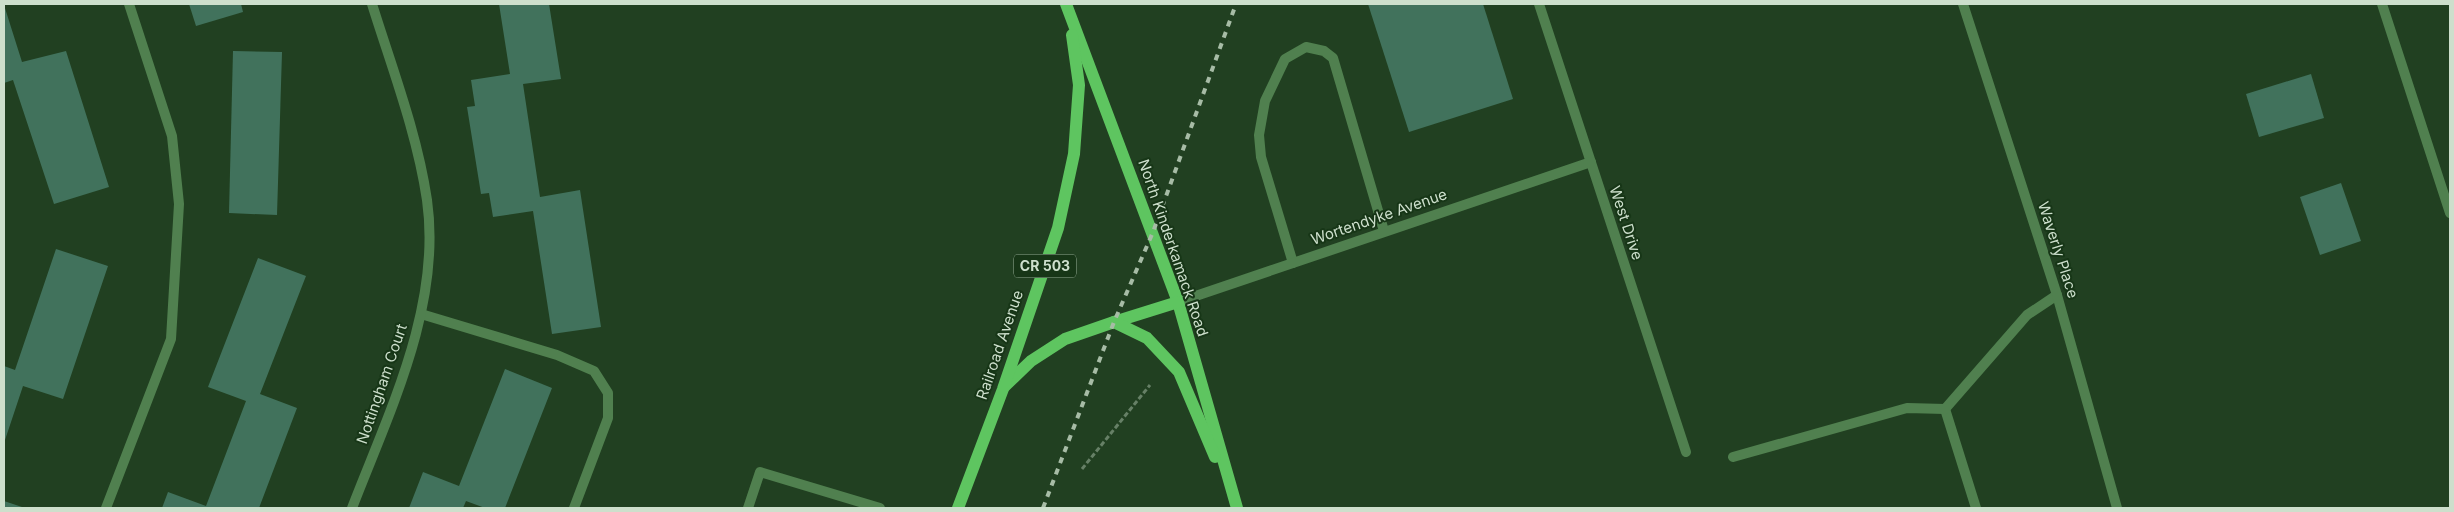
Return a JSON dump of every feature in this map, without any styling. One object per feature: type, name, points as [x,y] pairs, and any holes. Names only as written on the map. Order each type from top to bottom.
[{"type":"main road","name":"North Kinderkamack Road","points":[[1068,8],[1178,302],[1237,508]]},
{"type":"main road","name":"Railroad Avenue","points":[[958,508],[1003,389],[1058,228],[1074,154],[1079,85],[1068,8]]},
{"type":"main road","points":[[1003,389],[1031,360],[1065,339],[1178,302]]},
{"type":"main road","points":[[1114,322],[1147,338],[1179,372],[1237,508]]},
{"type":"street","points":[[106,508],[171,339],[180,204],[172,136],[129,4]]},
{"type":"street","name":"Nottingham Court","points":[[352,508],[408,365],[421,314],[428,261],[427,202],[418,150],[372,4]]},
{"type":"street","name":"West Drive","points":[[1539,4],[1686,452]]},
{"type":"street","name":"Waverly Place","points":[[1963,4],[2057,295],[2117,508]]},
{"type":"street","points":[[2382,4],[2450,213]]},
{"type":"street","points":[[1293,263],[1261,157],[1258,135],[1265,102],[1285,59],[1306,47],[1324,51],[1333,58],[1384,231]]},
{"type":"street","name":"Wortendyke Avenue","points":[[1178,302],[1591,162]]},
{"type":"street","points":[[1733,457],[1907,408],[1945,408],[2027,315],[2057,295]]},
{"type":"street","points":[[421,314],[557,355],[594,371],[608,394],[608,418],[574,508]]},
{"type":"street","points":[[1945,408],[1976,508]]},
{"type":"street","points":[[748,508],[760,472],[880,508]]},
{"type":"path","points":[[1082,469],[1150,385]]},
{"type":"building","points":[[189,4],[241,4],[243,12],[196,26]]},
{"type":"building","points":[[499,4],[549,4],[561,79],[523,84],[540,197],[580,190],[601,327],[552,334],[533,211],[493,217],[489,193],[481,194],[467,107],[475,106],[471,80],[510,74]]},
{"type":"building","points":[[1368,4],[1483,4],[1513,99],[1409,132]]},
{"type":"building","points":[[4,5],[22,62],[66,51],[109,187],[54,204],[13,80],[4,83]]},
{"type":"building","points":[[233,51],[282,52],[277,215],[229,213]]},
{"type":"building","points":[[2311,74],[2324,118],[2259,137],[2246,94]]},
{"type":"building","points":[[2341,183],[2361,241],[2320,255],[2300,197]]},
{"type":"building","points":[[56,249],[108,266],[63,399],[23,386],[4,443],[4,366],[15,370]]},
{"type":"building","points":[[258,258],[306,276],[260,394],[297,408],[259,508],[162,508],[168,492],[206,506],[246,401],[208,387]]},
{"type":"building","points":[[505,369],[552,388],[505,508],[485,508],[466,501],[463,508],[409,508],[423,472],[459,486]]},
{"type":"building","points":[[4,501],[25,508],[4,508]]},
{"type":"railway","points":[[1043,508],[1114,322],[1153,232],[1236,4]]}]
